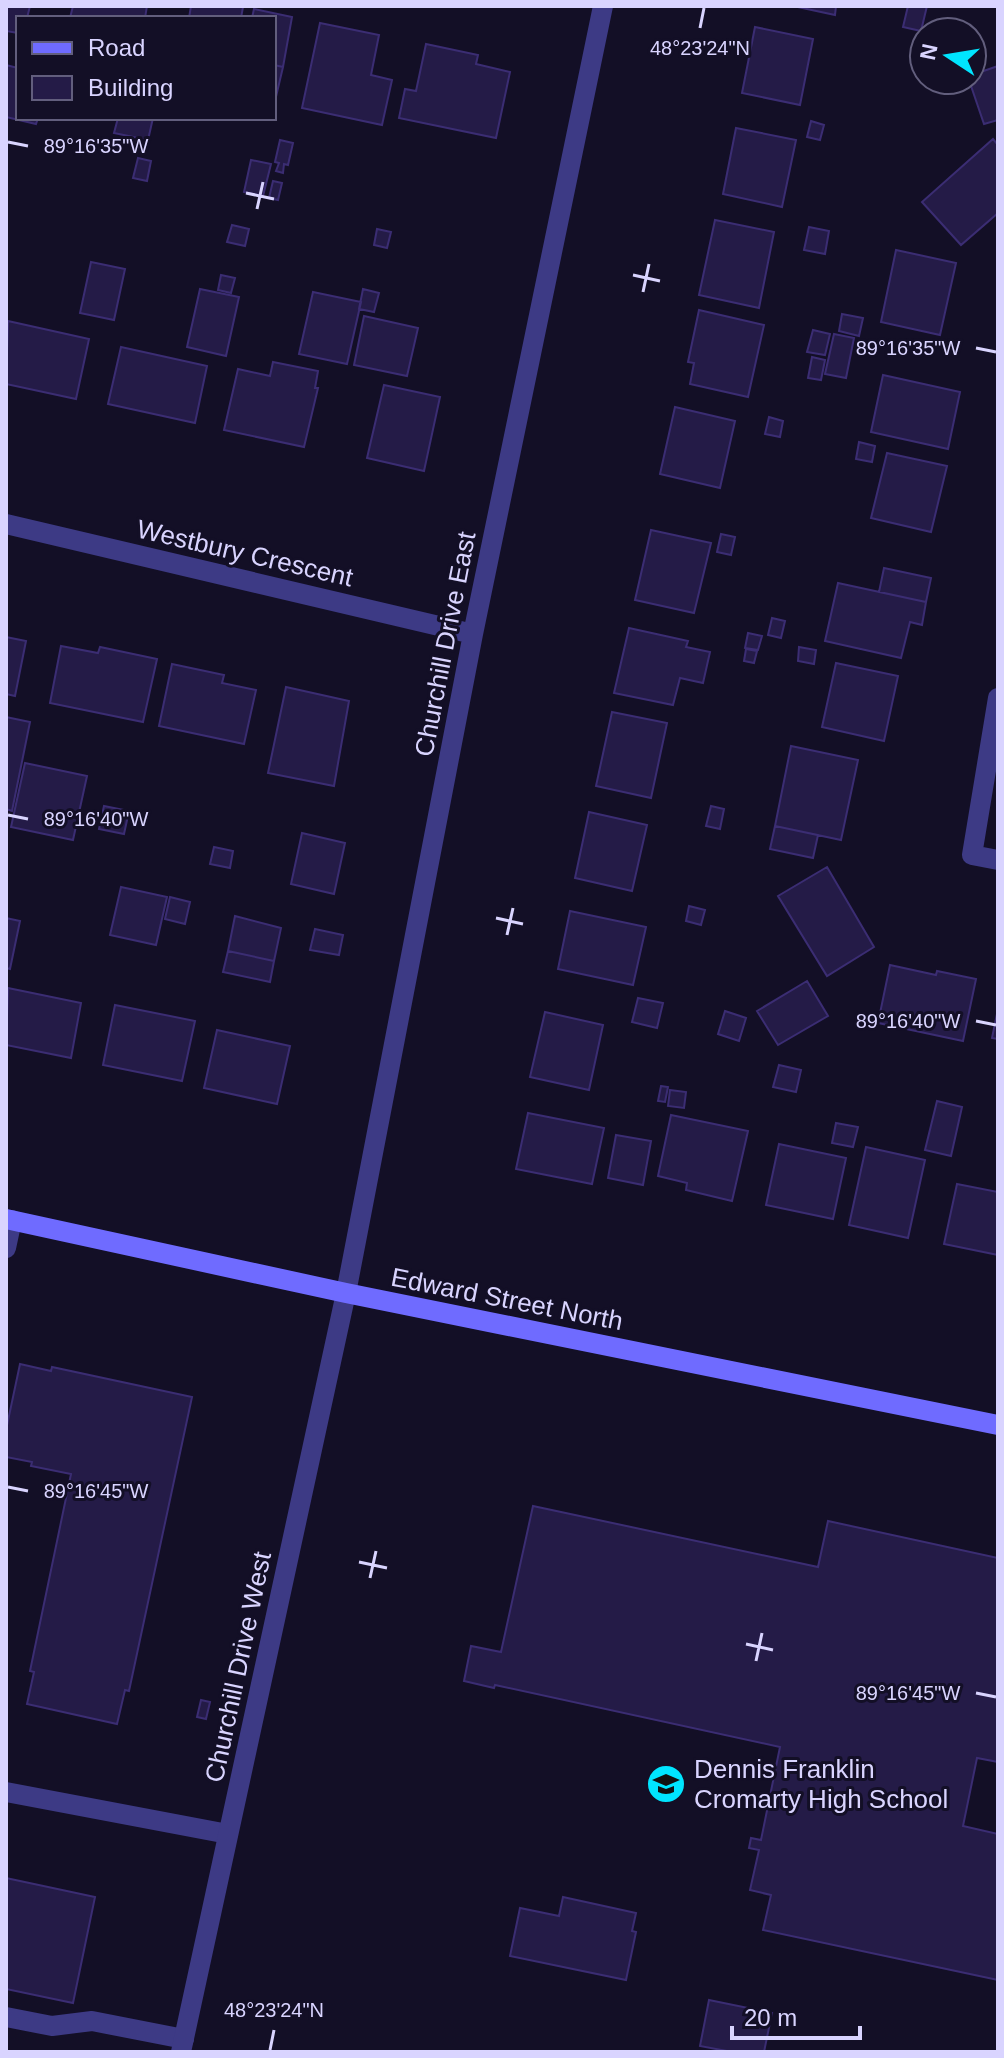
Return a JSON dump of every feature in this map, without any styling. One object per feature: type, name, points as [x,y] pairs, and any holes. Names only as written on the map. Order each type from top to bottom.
[{"type":"main road","name":"Edward Street North","points":[[9,1219],[346,1293],[998,1425]]},
{"type":"street","name":"Churchill Drive East","points":[[346,1293],[473,634],[603,6]]},
{"type":"street","name":"Westbury Crescent","points":[[6,524],[473,634]]},
{"type":"street","points":[[998,698],[972,855],[998,860]]},
{"type":"street","points":[[6,1248],[9,1219]]},
{"type":"street","name":"Churchill Drive West","points":[[183,2046],[346,1293]]},
{"type":"street","points":[[6,1792],[228,1834]]},
{"type":"street","points":[[6,2017],[52,2026],[92,2021],[183,2046]]},
{"type":"building","points":[[6,6],[30,6],[28,16],[16,16],[16,33],[6,31]]},
{"type":"building","points":[[73,6],[147,6],[145,16],[70,16]]},
{"type":"building","points":[[191,6],[243,7],[241,16],[189,16]]},
{"type":"building","points":[[793,6],[836,6],[835,15]]},
{"type":"building","points":[[908,6],[927,6],[925,16],[908,16],[908,28],[903,27]]},
{"type":"building","points":[[254,9],[292,17],[283,67],[276,65],[276,16],[252,16]]},
{"type":"building","points":[[320,23],[379,35],[371,75],[392,80],[382,125],[302,108]]},
{"type":"building","points":[[755,27],[813,39],[800,105],[742,93]]},
{"type":"building","points":[[426,44],[478,55],[476,64],[510,72],[496,138],[399,118],[405,89],[416,91]]},
{"type":"building","points":[[6,65],[16,68],[16,119],[6,117]]},
{"type":"building","points":[[276,65],[283,67],[276,97]]},
{"type":"building","points":[[998,66],[998,120],[984,124],[974,96],[988,96],[988,69]]},
{"type":"building","points":[[117,120],[153,120],[148,140],[114,133]]},
{"type":"building","points":[[811,121],[824,125],[820,140],[807,137]]},
{"type":"building","points":[[736,128],[796,140],[782,207],[723,194]]},
{"type":"building","points":[[993,139],[998,145],[998,213],[961,245],[922,202]]},
{"type":"building","points":[[280,140],[293,143],[283,173],[276,171],[279,163],[275,162]]},
{"type":"building","points":[[138,158],[151,161],[147,181],[133,178]]},
{"type":"building","points":[[251,160],[271,164],[263,196],[244,192]]},
{"type":"building","points":[[273,181],[282,183],[278,200],[269,198]]},
{"type":"building","points":[[715,220],[774,232],[759,308],[699,295]]},
{"type":"building","points":[[232,225],[249,229],[245,246],[227,242]]},
{"type":"building","points":[[809,227],[829,231],[825,254],[804,250]]},
{"type":"building","points":[[377,229],[391,232],[387,248],[374,245]]},
{"type":"building","points":[[896,250],[956,263],[940,335],[881,322]]},
{"type":"building","points":[[91,262],[125,269],[114,320],[80,313]]},
{"type":"building","points":[[221,275],[235,278],[231,293],[218,290]]},
{"type":"building","points":[[200,289],[239,297],[226,356],[187,347]]},
{"type":"building","points":[[363,289],[379,293],[374,312],[359,309]]},
{"type":"building","points":[[313,292],[361,302],[347,364],[299,354]]},
{"type":"building","points":[[699,310],[764,325],[748,397],[690,384],[694,363],[688,362]]},
{"type":"building","points":[[842,314],[863,318],[859,336],[839,331]]},
{"type":"building","points":[[364,316],[418,328],[407,376],[354,365]]},
{"type":"building","points":[[8,321],[89,339],[76,399],[6,384]]},
{"type":"building","points":[[813,330],[830,334],[825,355],[807,352]]},
{"type":"building","points":[[834,334],[854,338],[846,378],[825,374]]},
{"type":"building","points":[[121,347],[207,366],[195,423],[108,404]]},
{"type":"building","points":[[812,357],[825,360],[821,380],[808,378]]},
{"type":"building","points":[[273,362],[318,371],[315,388],[318,388],[304,447],[224,430],[238,369],[270,376]]},
{"type":"building","points":[[883,375],[960,392],[948,449],[871,432]]},
{"type":"building","points":[[384,385],[440,397],[424,471],[367,458]]},
{"type":"building","points":[[675,407],[735,421],[720,488],[660,474]]},
{"type":"building","points":[[769,417],[783,421],[780,437],[765,434]]},
{"type":"building","points":[[859,442],[875,446],[872,462],[856,459]]},
{"type":"building","points":[[887,453],[947,466],[931,532],[871,518]]},
{"type":"building","points":[[651,530],[711,543],[694,613],[635,600]]},
{"type":"building","points":[[721,534],[735,537],[731,555],[717,552]]},
{"type":"building","points":[[884,568],[931,578],[926,602],[879,592]]},
{"type":"building","points":[[838,583],[926,602],[922,625],[910,622],[901,658],[825,641]]},
{"type":"building","points":[[772,618],[785,621],[781,638],[768,635]]},
{"type":"building","points":[[629,628],[688,641],[686,647],[710,652],[703,683],[680,678],[673,705],[614,693]]},
{"type":"building","points":[[748,633],[762,636],[758,650],[745,648]]},
{"type":"building","points":[[6,637],[26,641],[15,696],[6,694]]},
{"type":"building","points":[[61,646],[98,653],[100,647],[157,659],[143,722],[50,703]]},
{"type":"building","points":[[799,647],[816,650],[814,664],[798,661]]},
{"type":"building","points":[[746,649],[757,651],[754,663],[744,661]]},
{"type":"building","points":[[836,663],[898,676],[884,741],[822,727]]},
{"type":"building","points":[[172,664],[224,675],[222,683],[256,690],[244,744],[159,726]]},
{"type":"building","points":[[286,687],[349,701],[334,786],[268,773]]},
{"type":"building","points":[[612,712],[667,723],[651,798],[596,786]]},
{"type":"building","points":[[6,717],[30,722],[12,811],[6,809]]},
{"type":"building","points":[[791,746],[858,760],[841,840],[775,826]]},
{"type":"building","points":[[25,763],[87,776],[73,840],[11,827]]},
{"type":"building","points":[[104,806],[129,811],[124,834],[99,829]]},
{"type":"building","points":[[711,806],[724,809],[720,829],[706,826]]},
{"type":"building","points":[[589,812],[647,825],[632,891],[575,878]]},
{"type":"building","points":[[775,826],[818,835],[813,858],[770,849]]},
{"type":"building","points":[[302,833],[345,843],[334,894],[291,884]]},
{"type":"building","points":[[214,847],[233,851],[230,868],[210,864]]},
{"type":"building","points":[[827,867],[874,947],[827,976],[778,896]]},
{"type":"building","points":[[121,887],[167,897],[156,945],[110,935]]},
{"type":"building","points":[[170,897],[190,902],[185,924],[165,919]]},
{"type":"building","points":[[689,906],[705,910],[701,925],[686,921]]},
{"type":"building","points":[[570,911],[646,927],[633,985],[558,969]]},
{"type":"building","points":[[235,916],[281,928],[274,961],[228,951]]},
{"type":"building","points":[[6,918],[20,921],[10,969],[6,968]]},
{"type":"building","points":[[315,929],[343,935],[339,955],[310,950]]},
{"type":"building","points":[[228,951],[274,961],[270,982],[223,972]]},
{"type":"building","points":[[890,965],[936,975],[937,971],[976,979],[963,1041],[878,1023]]},
{"type":"building","points":[[807,981],[828,1016],[778,1045],[757,1011]]},
{"type":"building","points":[[8,988],[81,1003],[71,1058],[6,1045]]},
{"type":"building","points":[[638,998],[663,1003],[657,1028],[632,1022]]},
{"type":"building","points":[[115,1005],[195,1021],[182,1081],[103,1065]]},
{"type":"building","points":[[998,1009],[998,1039],[992,1038]]},
{"type":"building","points":[[725,1011],[746,1018],[739,1041],[718,1034]]},
{"type":"building","points":[[545,1012],[603,1025],[589,1090],[530,1077]]},
{"type":"building","points":[[217,1030],[290,1046],[277,1104],[204,1088]]},
{"type":"building","points":[[779,1065],[801,1070],[796,1092],[773,1087]]},
{"type":"building","points":[[661,1086],[668,1087],[665,1102],[658,1101]]},
{"type":"building","points":[[670,1090],[686,1092],[684,1108],[668,1106]]},
{"type":"building","points":[[937,1101],[962,1107],[951,1156],[925,1150]]},
{"type":"building","points":[[528,1113],[604,1128],[592,1184],[516,1169]]},
{"type":"building","points":[[671,1115],[748,1131],[732,1201],[686,1190],[687,1183],[658,1176]]},
{"type":"building","points":[[836,1123],[858,1127],[853,1147],[832,1143]]},
{"type":"building","points":[[616,1135],[651,1141],[643,1185],[608,1178]]},
{"type":"building","points":[[779,1144],[846,1158],[833,1219],[766,1205]]},
{"type":"building","points":[[866,1147],[925,1160],[908,1238],[849,1225]]},
{"type":"building","points":[[957,1184],[998,1192],[998,1255],[944,1244]]},
{"type":"building","points":[[20,1364],[51,1371],[52,1367],[192,1397],[129,1691],[125,1690],[117,1724],[27,1704],[34,1672],[30,1671],[71,1474],[6,1457],[6,1430]]},
{"type":"building","points":[[533,1506],[818,1567],[828,1521],[998,1558],[998,1762],[977,1758],[963,1826],[998,1834],[998,1980],[763,1930],[771,1895],[750,1890],[759,1850],[749,1848],[751,1838],[761,1840],[780,1747],[495,1685],[494,1688],[464,1681],[471,1646],[501,1652]]},
{"type":"building","points":[[201,1700],[210,1702],[206,1719],[197,1717]]},
{"type":"building","points":[[6,1878],[95,1897],[73,2003],[6,1989]]},
{"type":"building","points":[[563,1897],[636,1913],[632,1931],[636,1932],[626,1980],[510,1956],[520,1908],[559,1916]]},
{"type":"building","points":[[709,2000],[772,2013],[764,2052],[732,2052],[700,2046]]},
{"type":"place","name":"Dennis Franklin Cromarty High School","points":[[666,1784]]}]
